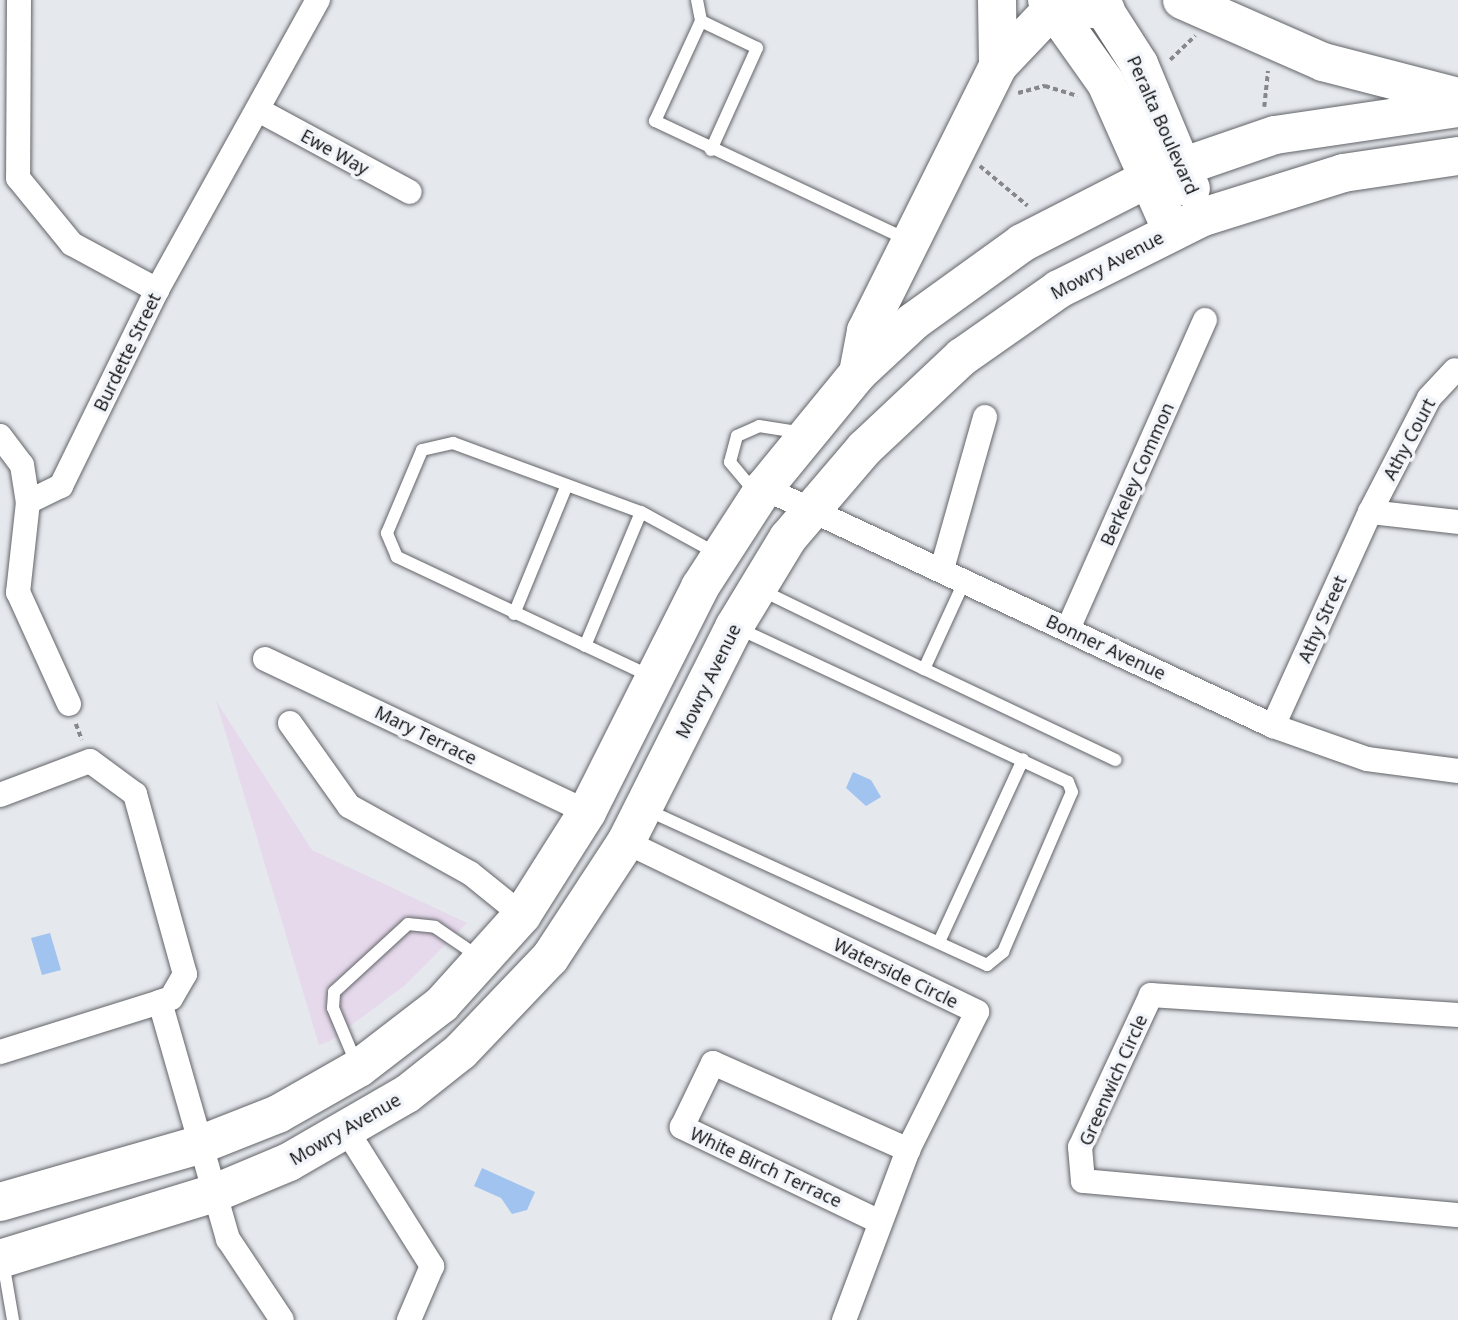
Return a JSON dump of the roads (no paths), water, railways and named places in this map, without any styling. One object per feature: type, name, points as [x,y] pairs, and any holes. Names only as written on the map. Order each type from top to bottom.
[{"type":"main road","points":[[997,0],[1005,81]]},
{"type":"main road","points":[[858,373],[866,331],[1051,3],[1102,5]]},
{"type":"main road","name":"Peralta Boulevard","points":[[1051,3],[1165,172]]},
{"type":"main road","name":"Peralta Boulevard","points":[[1102,5],[1139,64],[1165,172],[1187,224]]},
{"type":"main road","points":[[1193,13],[1323,62],[1458,97]]},
{"type":"main road","points":[[0,1202],[202,1144],[278,1114],[359,1069],[442,1004],[522,915],[587,812],[719,555],[762,492],[806,434],[858,373],[914,321],[1021,243],[1165,172],[1322,125],[1458,108]]},
{"type":"main road","name":"Mowry Avenue","points":[[1,1259],[215,1193],[347,1131],[418,1085],[513,1001],[626,842],[755,587],[809,512],[894,419],[962,357],[1059,289],[1187,224],[1343,173],[1458,156]]},
{"type":"street","points":[[19,0],[18,178],[72,244],[157,290]]},
{"type":"street","name":"Burdette Street","points":[[28,502],[61,486],[157,290],[260,111],[317,0]]},
{"type":"street","name":"Ewe Way","points":[[260,111],[410,192]]},
{"type":"street","name":"Berkeley Common","points":[[1068,629],[1205,320]]},
{"type":"street","name":"Athy Court","points":[[1370,512],[1429,398],[1455,370]]},
{"type":"street","points":[[942,569],[985,417]]},
{"type":"street","points":[[0,436],[22,465],[28,502],[9,588],[69,704]]},
{"type":"street","name":"Bonner Avenue","points":[[762,492],[942,569],[1273,726],[1367,759],[1458,771]]},
{"type":"street","points":[[1370,512],[1458,522]]},
{"type":"street","name":"Athy Street","points":[[1273,726],[1370,512]]},
{"type":"street","name":"Mary Terrace","points":[[265,659],[587,812]]},
{"type":"street","points":[[290,723],[349,806],[470,873],[522,915]]},
{"type":"street","points":[[0,795],[90,761],[135,794],[181,952],[182,983],[160,1002],[0,1052]]},
{"type":"street","name":"Waterside Circle","points":[[626,842],[977,1012],[908,1150],[844,1320]]},
{"type":"street","name":"Greenwich Circle","points":[[1458,1015],[1151,995],[1080,1147],[1083,1181],[1458,1214]]},
{"type":"street","points":[[160,1002],[228,1239],[282,1320]]},
{"type":"street","name":"White Birch Terrace","points":[[880,1222],[682,1127],[713,1063],[908,1150]]},
{"type":"street","points":[[347,1131],[432,1266],[409,1320]]},
{"type":"lane","points":[[697,0],[701,21],[654,121],[914,243]]},
{"type":"lane","points":[[701,21],[757,48],[711,150]]},
{"type":"lane","points":[[762,492],[730,462],[737,436],[759,426],[806,434]]},
{"type":"lane","points":[[657,679],[406,563],[387,533],[422,450],[441,443],[567,485],[641,512],[719,555]]},
{"type":"lane","points":[[514,614],[567,485]]},
{"type":"lane","points":[[585,646],[641,512]]},
{"type":"lane","points":[[924,669],[965,580]]},
{"type":"lane","points":[[755,587],[1116,760]]},
{"type":"lane","points":[[645,809],[988,965],[1003,952],[1072,792],[1062,776],[733,627]]},
{"type":"lane","points":[[939,942],[1023,759]]},
{"type":"lane","points":[[359,1069],[333,1008],[334,992],[408,924],[435,927],[482,960]]},
{"type":"lane","points":[[1,1259],[13,1320]]},
{"type":"water","points":[[853,772],[871,780],[881,797],[866,806],[846,788]]},
{"type":"water","points":[[50,933],[61,970],[42,975],[31,938]]},
{"type":"water","points":[[482,1168],[535,1192],[527,1210],[512,1214],[501,1198],[474,1186]]}]
